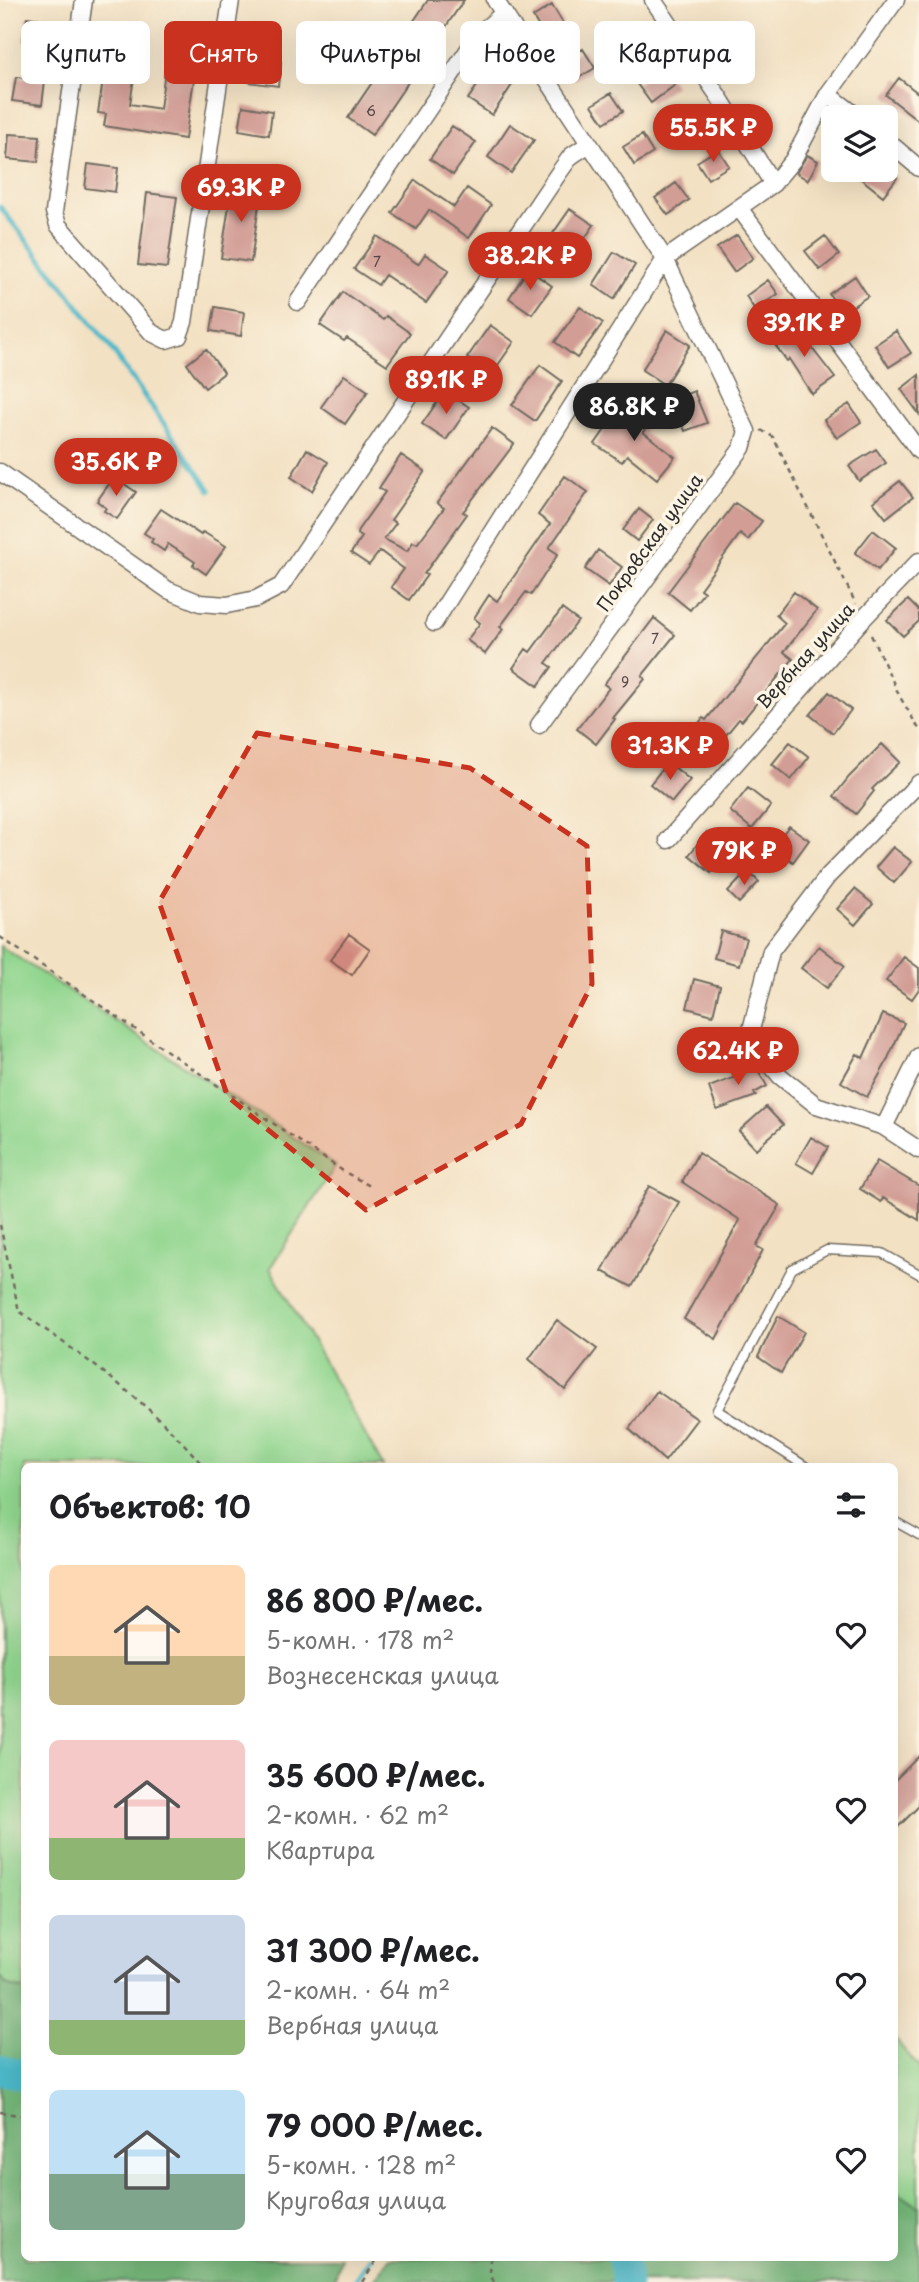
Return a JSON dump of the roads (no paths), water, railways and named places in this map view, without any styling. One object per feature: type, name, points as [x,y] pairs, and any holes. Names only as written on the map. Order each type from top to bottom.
[{"type":"street","points":[[84,0],[54,212],[58,225],[152,333],[166,340],[178,336],[184,322],[230,0]]},
{"type":"street","points":[[653,0],[719,97],[773,184]]},
{"type":"street","points":[[434,623],[664,260],[773,184],[793,160],[828,94],[896,0]]},
{"type":"street","points":[[298,302],[499,7]]},
{"type":"street","name":"Покровская улица","points":[[499,7],[664,260],[747,431],[742,448],[539,725]]},
{"type":"street","points":[[828,94],[842,105]]},
{"type":"street","points":[[0,472],[168,590],[200,604],[227,605],[256,599],[281,586],[558,174],[571,156],[589,144]]},
{"type":"street","points":[[898,150],[919,168]]},
{"type":"street","points":[[739,208],[919,451]]},
{"type":"street","name":"Вербная улица","points":[[668,840],[863,619],[919,561]]},
{"type":"street","points":[[919,783],[828,876],[771,951],[748,1038],[780,1076],[816,1105],[884,1127],[919,1150]]},
{"type":"street","points":[[884,1127],[919,1056]]},
{"type":"lane","points":[[800,1463],[718,1410],[792,1269],[827,1250],[882,1253],[919,1274]]},
{"type":"lane","points":[[898,1523],[919,1535]]},
{"type":"waterway","points":[[0,207],[106,341],[210,490]]},
{"type":"waterway","points":[[0,2070],[21,2074]]},
{"type":"waterway","points":[[354,2282],[369,2261]]},
{"type":"waterway","points":[[623,2261],[627,2282]]}]
